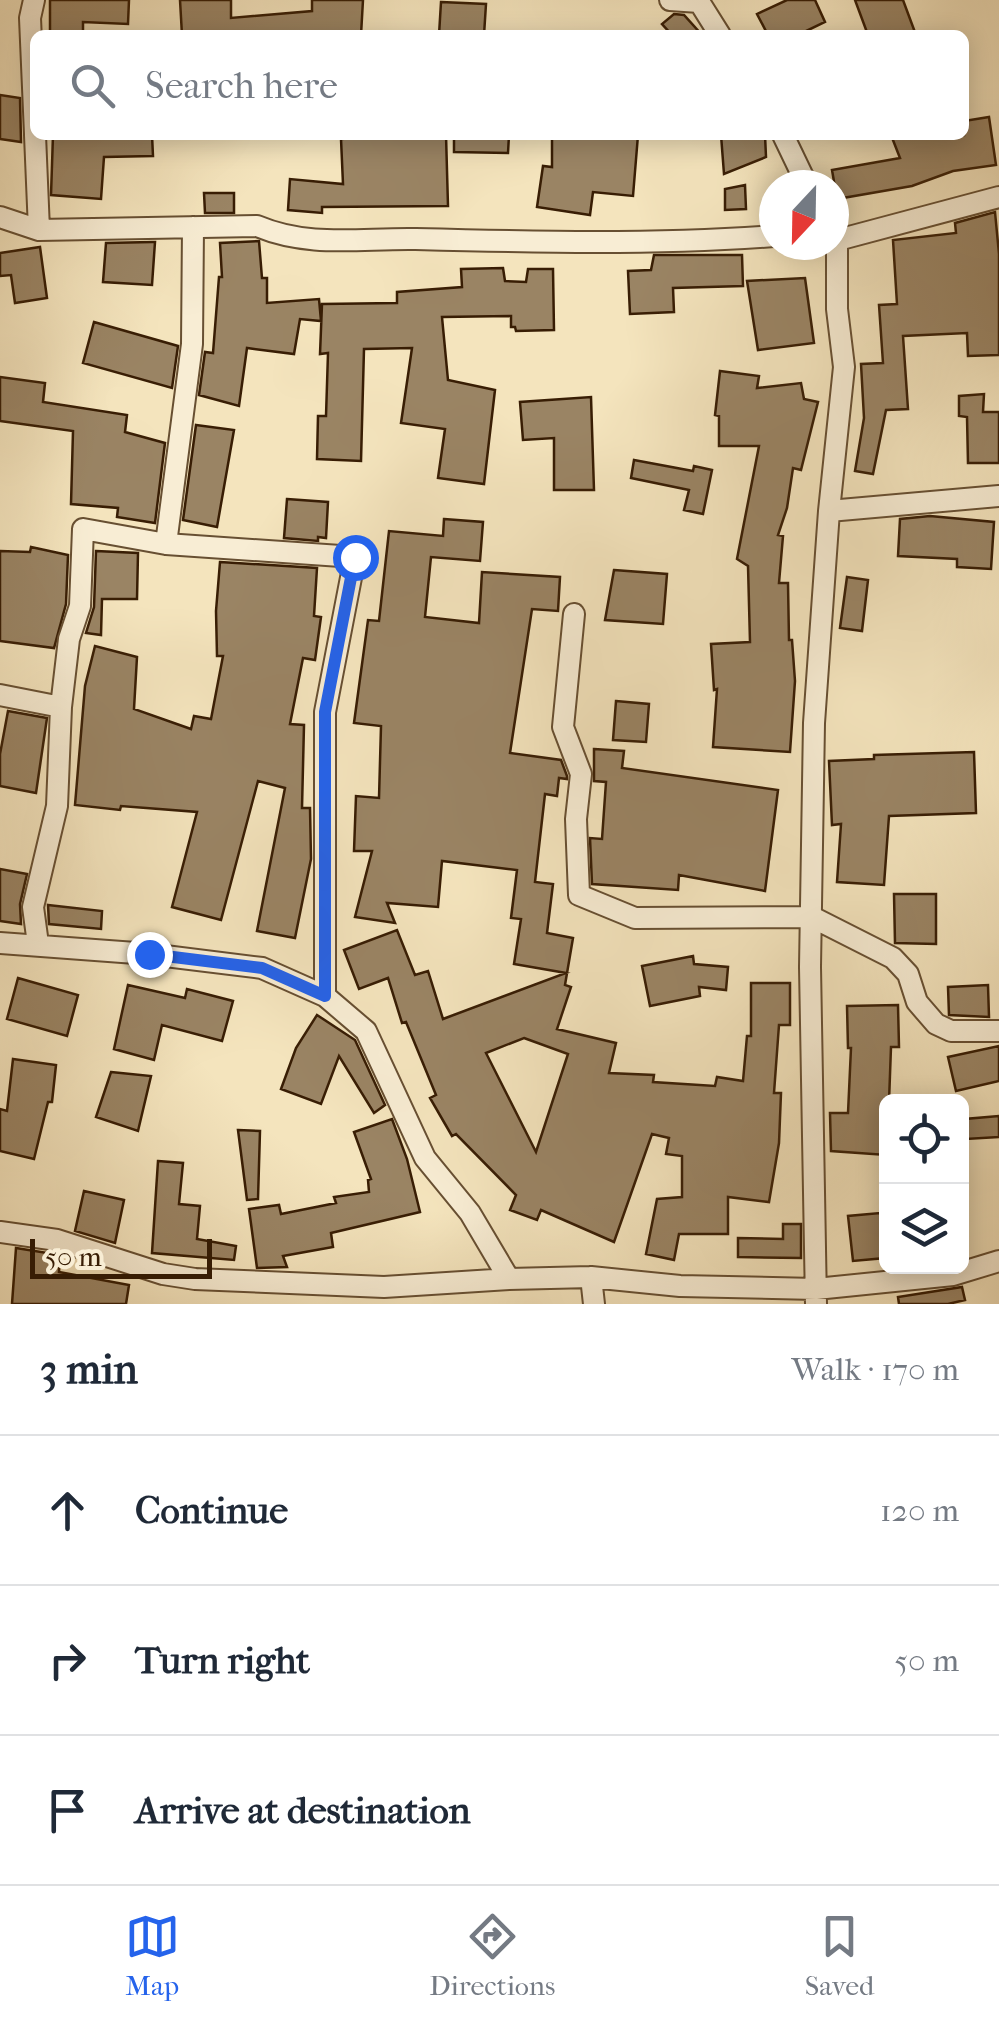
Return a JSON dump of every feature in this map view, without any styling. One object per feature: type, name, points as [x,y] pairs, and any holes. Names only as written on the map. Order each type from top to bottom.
[{"type":"street","points":[[31,30],[34,0]]},
{"type":"street","points":[[670,0],[698,1],[717,30]]},
{"type":"street","points":[[35,140],[39,230]]},
{"type":"street","points":[[786,140],[800,170]]},
{"type":"street","points":[[849,236],[999,197]]},
{"type":"street","points":[[0,217],[39,230],[257,226],[279,235],[320,242],[383,238],[676,244],[759,237]]},
{"type":"street","points":[[166,544],[192,344],[192,227]]},
{"type":"street","points":[[816,1297],[812,1191],[814,723],[844,367],[836,309],[835,260]]},
{"type":"street","points":[[829,511],[999,496]]},
{"type":"street","points":[[38,944],[33,907],[57,806],[61,706],[69,639],[80,606],[83,528],[166,544],[355,557],[325,712],[325,996]]},
{"type":"street","points":[[574,614],[563,727],[580,774],[576,819],[579,895],[635,918],[812,917],[893,958],[908,974],[917,1002],[936,1024],[951,1031],[999,1031]]},
{"type":"street","points":[[0,695],[61,706]]},
{"type":"street","points":[[0,943],[262,968],[325,996],[366,1031],[424,1158],[470,1213],[509,1279]]},
{"type":"street","points":[[0,1232],[57,1240],[163,1274],[194,1279],[384,1287],[591,1277],[816,1297],[953,1275],[999,1261]]},
{"type":"street","points":[[591,1277],[594,1304]]},
{"type":"building","points":[[50,0],[129,0],[128,24],[83,22],[83,30],[50,30]]},
{"type":"building","points":[[180,0],[231,0],[231,18],[312,11],[312,0],[363,0],[361,30],[182,30]]},
{"type":"building","points":[[787,0],[815,0],[825,22],[808,30],[765,30],[757,14]]},
{"type":"building","points":[[855,0],[903,0],[914,30],[866,30]]},
{"type":"building","points":[[441,2],[486,4],[484,30],[439,30]]},
{"type":"building","points":[[674,14],[684,15],[698,30],[667,30],[662,24]]},
{"type":"building","points":[[0,95],[20,98],[21,142],[0,139]]},
{"type":"building","points":[[989,117],[996,165],[953,171],[912,186],[849,197],[849,170],[832,170],[900,158],[893,140],[969,140],[969,120]]},
{"type":"building","points":[[53,140],[152,140],[153,156],[104,157],[101,199],[51,195]]},
{"type":"building","points":[[341,140],[446,140],[448,206],[322,207],[322,213],[288,210],[290,179],[343,184]]},
{"type":"building","points":[[454,140],[509,140],[508,153],[454,152]]},
{"type":"building","points":[[552,140],[638,140],[633,196],[593,192],[590,215],[537,207],[543,166],[552,167]]},
{"type":"building","points":[[721,140],[765,140],[766,157],[724,174]]},
{"type":"building","points":[[745,185],[746,209],[725,210],[725,189]]},
{"type":"building","points":[[204,193],[234,193],[234,213],[205,213]]},
{"type":"building","points":[[995,212],[999,355],[968,356],[967,333],[903,336],[908,409],[886,410],[873,474],[855,471],[864,418],[861,364],[883,363],[879,305],[897,304],[893,240],[956,233],[955,223]]},
{"type":"building","points":[[259,241],[262,278],[267,278],[267,303],[319,299],[321,321],[300,319],[294,354],[247,348],[239,406],[199,395],[205,352],[213,353],[222,277],[220,243]]},
{"type":"building","points":[[155,242],[152,285],[103,282],[106,243]]},
{"type":"building","points":[[40,247],[47,298],[15,303],[11,275],[0,276],[0,253]]},
{"type":"building","points":[[654,255],[742,255],[743,286],[673,288],[674,312],[630,314],[628,271],[651,270]]},
{"type":"building","points":[[503,268],[505,281],[526,282],[528,269],[553,269],[554,330],[516,331],[511,327],[511,316],[442,317],[448,380],[495,390],[484,484],[438,478],[445,429],[401,423],[412,348],[364,349],[361,461],[317,459],[318,416],[326,416],[328,353],[320,354],[322,304],[397,303],[397,292],[462,287],[461,269]]},
{"type":"building","points":[[805,278],[814,343],[758,350],[747,281]]},
{"type":"building","points":[[94,322],[178,346],[172,388],[83,363]]},
{"type":"building","points":[[720,371],[759,376],[757,388],[801,383],[804,399],[818,402],[801,470],[793,468],[778,535],[783,536],[779,583],[788,583],[789,640],[795,681],[790,752],[713,747],[717,689],[714,690],[711,644],[750,642],[748,566],[737,559],[759,446],[719,446],[719,416],[715,415]]},
{"type":"building","points":[[0,377],[45,383],[43,402],[127,415],[125,432],[165,443],[155,523],[117,517],[118,508],[71,504],[73,431],[0,421]]},
{"type":"building","points":[[984,394],[983,412],[999,412],[999,463],[968,463],[967,417],[959,416],[959,396]]},
{"type":"building","points":[[591,397],[594,490],[554,490],[554,438],[523,440],[520,402]]},
{"type":"building","points":[[196,425],[234,430],[217,527],[183,520]]},
{"type":"building","points":[[634,460],[693,471],[694,466],[712,470],[703,514],[684,510],[689,490],[631,478]]},
{"type":"building","points":[[287,499],[328,502],[326,538],[284,538]]},
{"type":"building","points":[[930,516],[994,522],[991,569],[957,567],[957,559],[898,556],[900,519]]},
{"type":"building","points":[[444,519],[483,522],[480,561],[431,557],[425,617],[479,623],[482,572],[560,577],[558,611],[532,609],[510,753],[561,760],[567,776],[559,778],[557,796],[545,794],[535,882],[553,884],[547,933],[573,938],[565,985],[571,987],[557,1029],[616,1043],[609,1073],[654,1075],[653,1082],[715,1086],[717,1077],[743,1081],[747,1036],[751,1036],[751,983],[790,983],[790,1025],[779,1025],[774,1093],[781,1093],[779,1143],[769,1202],[728,1197],[728,1234],[679,1234],[674,1260],[646,1254],[657,1199],[682,1197],[682,1156],[666,1154],[669,1138],[652,1134],[614,1242],[541,1210],[537,1220],[510,1210],[516,1195],[456,1134],[452,1136],[430,1098],[436,1095],[406,1022],[402,1023],[388,978],[359,989],[344,950],[397,930],[415,975],[428,971],[443,1019],[566,973],[514,964],[521,919],[511,918],[517,870],[442,861],[438,907],[387,903],[395,923],[355,917],[372,851],[354,851],[356,796],[379,798],[381,726],[354,723],[368,620],[379,621],[389,531],[443,536]],"holes":[[[524,1038],[568,1054],[536,1152],[486,1053]]]},
{"type":"building","points":[[31,547],[68,555],[66,604],[54,648],[0,641],[0,551],[30,552]]},
{"type":"building","points":[[96,551],[138,553],[137,599],[102,599],[101,635],[86,633],[94,607]]},
{"type":"building","points":[[220,562],[317,568],[314,616],[321,617],[315,660],[303,658],[290,724],[304,725],[302,808],[310,808],[311,859],[295,938],[257,931],[285,788],[258,781],[221,920],[172,907],[197,812],[75,805],[85,686],[95,646],[137,657],[134,709],[191,729],[194,716],[211,719],[223,656],[217,656]]},
{"type":"building","points":[[614,570],[667,574],[663,624],[605,620]]},
{"type":"building","points":[[847,577],[868,580],[862,631],[840,628]]},
{"type":"building","points":[[616,701],[649,704],[646,742],[613,740]]},
{"type":"building","points":[[8,711],[47,718],[36,793],[0,786],[0,754]]},
{"type":"building","points":[[594,749],[624,751],[622,768],[778,790],[765,891],[679,875],[678,890],[592,884],[590,838],[602,839],[606,782],[594,781]]},
{"type":"building","points":[[974,752],[976,813],[889,816],[884,885],[837,882],[841,824],[832,825],[829,761],[874,759],[874,755]]},
{"type":"building","points":[[0,869],[27,874],[20,904],[21,924],[0,921]]},
{"type":"building","points":[[894,894],[936,894],[936,944],[895,943]]},
{"type":"building","points":[[48,905],[102,911],[101,929],[49,924]]},
{"type":"building","points":[[693,956],[694,964],[728,967],[726,990],[699,987],[700,996],[650,1006],[642,966]]},
{"type":"building","points":[[18,978],[78,995],[67,1036],[7,1019]]},
{"type":"building","points":[[128,985],[185,998],[187,989],[233,1001],[222,1041],[162,1025],[154,1060],[114,1049]]},
{"type":"building","points":[[988,985],[989,1017],[949,1015],[948,987]]},
{"type":"building","points":[[898,1005],[899,1047],[891,1047],[889,1094],[879,1094],[879,1154],[831,1151],[830,1113],[848,1113],[851,1048],[847,1006]]},
{"type":"building","points":[[317,1015],[355,1040],[385,1105],[374,1113],[339,1056],[321,1104],[281,1089],[296,1048]]},
{"type":"building","points":[[999,1046],[999,1081],[956,1091],[948,1057]]},
{"type":"building","points":[[13,1059],[56,1065],[52,1102],[48,1102],[34,1159],[0,1151],[0,1109],[7,1111]]},
{"type":"building","points":[[111,1072],[151,1076],[138,1131],[96,1117]]},
{"type":"building","points":[[999,1116],[999,1137],[969,1139],[969,1119]]},
{"type":"building","points":[[392,1119],[420,1212],[331,1233],[333,1247],[283,1256],[287,1267],[257,1268],[249,1209],[279,1205],[281,1214],[336,1203],[334,1197],[369,1192],[371,1179],[354,1132]]},
{"type":"building","points":[[238,1130],[260,1131],[258,1199],[247,1200]]},
{"type":"building","points":[[158,1161],[183,1163],[179,1204],[200,1206],[197,1239],[236,1246],[234,1260],[152,1253]]},
{"type":"building","points":[[84,1191],[124,1200],[115,1243],[75,1231]]},
{"type":"building","points":[[879,1213],[879,1259],[853,1261],[848,1216]]},
{"type":"building","points":[[783,1224],[801,1224],[801,1258],[738,1257],[738,1238],[783,1239]]},
{"type":"building","points":[[16,1248],[60,1255],[59,1272],[129,1285],[126,1304],[12,1304]]},
{"type":"building","points":[[962,1287],[965,1300],[899,1304],[898,1297]]},
{"type":"route","points":[[149,954],[262,968],[325,996],[325,712],[355,557]]}]
